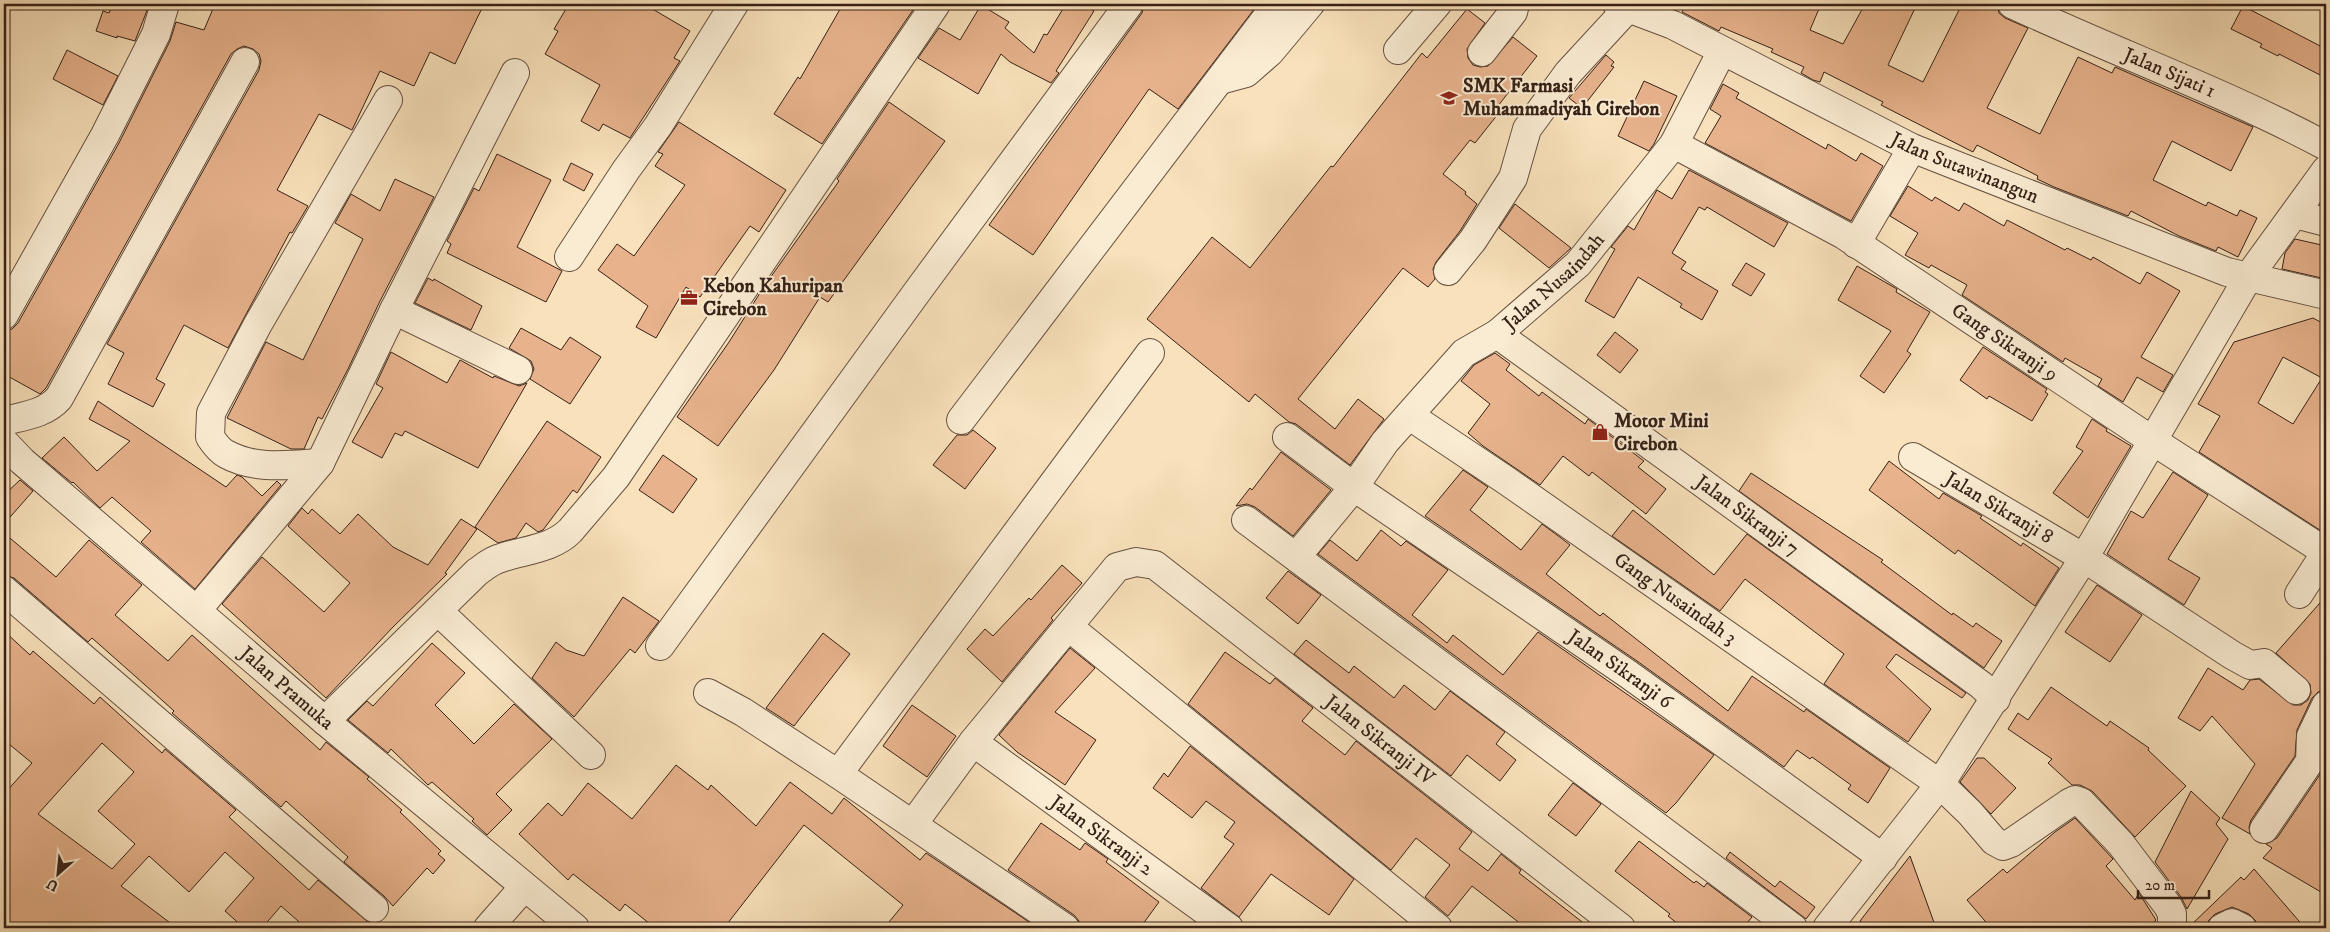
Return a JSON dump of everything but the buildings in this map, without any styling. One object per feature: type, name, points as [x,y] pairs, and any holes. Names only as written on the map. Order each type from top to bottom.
[{"type":"street","points":[[4,315],[105,135],[156,34],[165,4]]},
{"type":"street","points":[[569,257],[626,170],[658,126],[734,4]]},
{"type":"street","points":[[325,721],[439,612],[477,572],[498,558],[550,544],[563,538],[616,477],[936,4]]},
{"type":"street","points":[[660,646],[1129,4]]},
{"type":"street","points":[[961,420],[1276,4]]},
{"type":"street","points":[[1219,80],[1246,73],[1270,52],[1310,4]]},
{"type":"street","points":[[1398,50],[1437,4]]},
{"type":"street","points":[[1482,52],[1513,12],[1515,4]]},
{"type":"street","name":"Jalan Sijati 1","points":[[2012,4],[2076,34],[2270,116],[2326,146]]},
{"type":"street","points":[[1448,271],[1473,240],[1513,178],[1527,130],[1568,73],[1623,6]]},
{"type":"street","name":"Jalan Sutawinangun","points":[[1623,6],[1673,24],[1912,148],[2227,272],[2326,295]]},
{"type":"street","name":"Jalan Nusaindah","points":[[1296,557],[1354,487],[1385,442],[1464,353],[1497,334],[1578,264],[1674,144],[1722,51]]},
{"type":"street","points":[[4,421],[41,411],[51,406],[59,398],[245,62]]},
{"type":"street","points":[[197,610],[320,463],[394,310],[515,73]]},
{"type":"street","points":[[320,463],[279,466],[250,463],[224,454],[210,437],[211,413],[258,324],[388,100]]},
{"type":"street","name":"Gang Sikranji 9","points":[[1674,144],[1844,235],[2153,441],[2326,552],[2299,594]]},
{"type":"street","points":[[1856,244],[1912,148]]},
{"type":"street","points":[[1839,924],[1883,858],[1940,784],[1996,699],[2084,558],[2249,276],[2326,170]]},
{"type":"street","points":[[2295,214],[2326,222]]},
{"type":"street","points":[[394,310],[518,370]]},
{"type":"street","name":"Jalan Sikranji 7","points":[[1497,334],[1981,685],[1996,699]]},
{"type":"street","points":[[838,774],[1150,354]]},
{"type":"street","name":"Gang Nusaindah 3","points":[[1410,416],[1515,487],[1940,784],[1970,813],[1994,842],[2002,846],[2011,843],[2069,802],[2075,800],[2082,802],[2121,844],[2168,906],[2172,914],[2169,927]]},
{"type":"street","name":"Jalan Sikranji 6","points":[[1287,437],[1354,487],[1628,674],[1883,858]]},
{"type":"street","name":"Jalan Pramuka","points":[[4,442],[22,461],[325,721],[524,888],[575,928]]},
{"type":"street","name":"Jalan Sikranji 8","points":[[1913,458],[2084,558],[2232,655],[2250,665],[2264,663],[2296,690]]},
{"type":"street","points":[[1246,520],[1793,928]]},
{"type":"street","name":"Jalan Sikranji IV","points":[[1069,627],[1117,567],[1136,562],[1155,565],[1622,928]]},
{"type":"street","points":[[4,590],[374,908]]},
{"type":"street","points":[[439,612],[591,755]]},
{"type":"street","points":[[912,824],[973,742],[1069,627],[1438,928]]},
{"type":"street","points":[[708,692],[743,712],[838,774],[1064,928]]},
{"type":"street","points":[[2264,829],[2310,761],[2311,736],[2326,705]]},
{"type":"street","name":"Jalan Sikranji 2","points":[[973,742],[1228,928]]},
{"type":"street","points":[[488,928],[524,888]]},
{"type":"street","points":[[2222,928],[2232,923],[2242,928]]},
{"type":"place","name":"SMK Farmasi Muhammadiyah Cirebon","points":[[1449,98]]},
{"type":"place","name":"Kebon Kahuripan Cirebon","points":[[689,298]]},
{"type":"place","name":"Motor Mini Cirebon","points":[[1600,432]]}]
